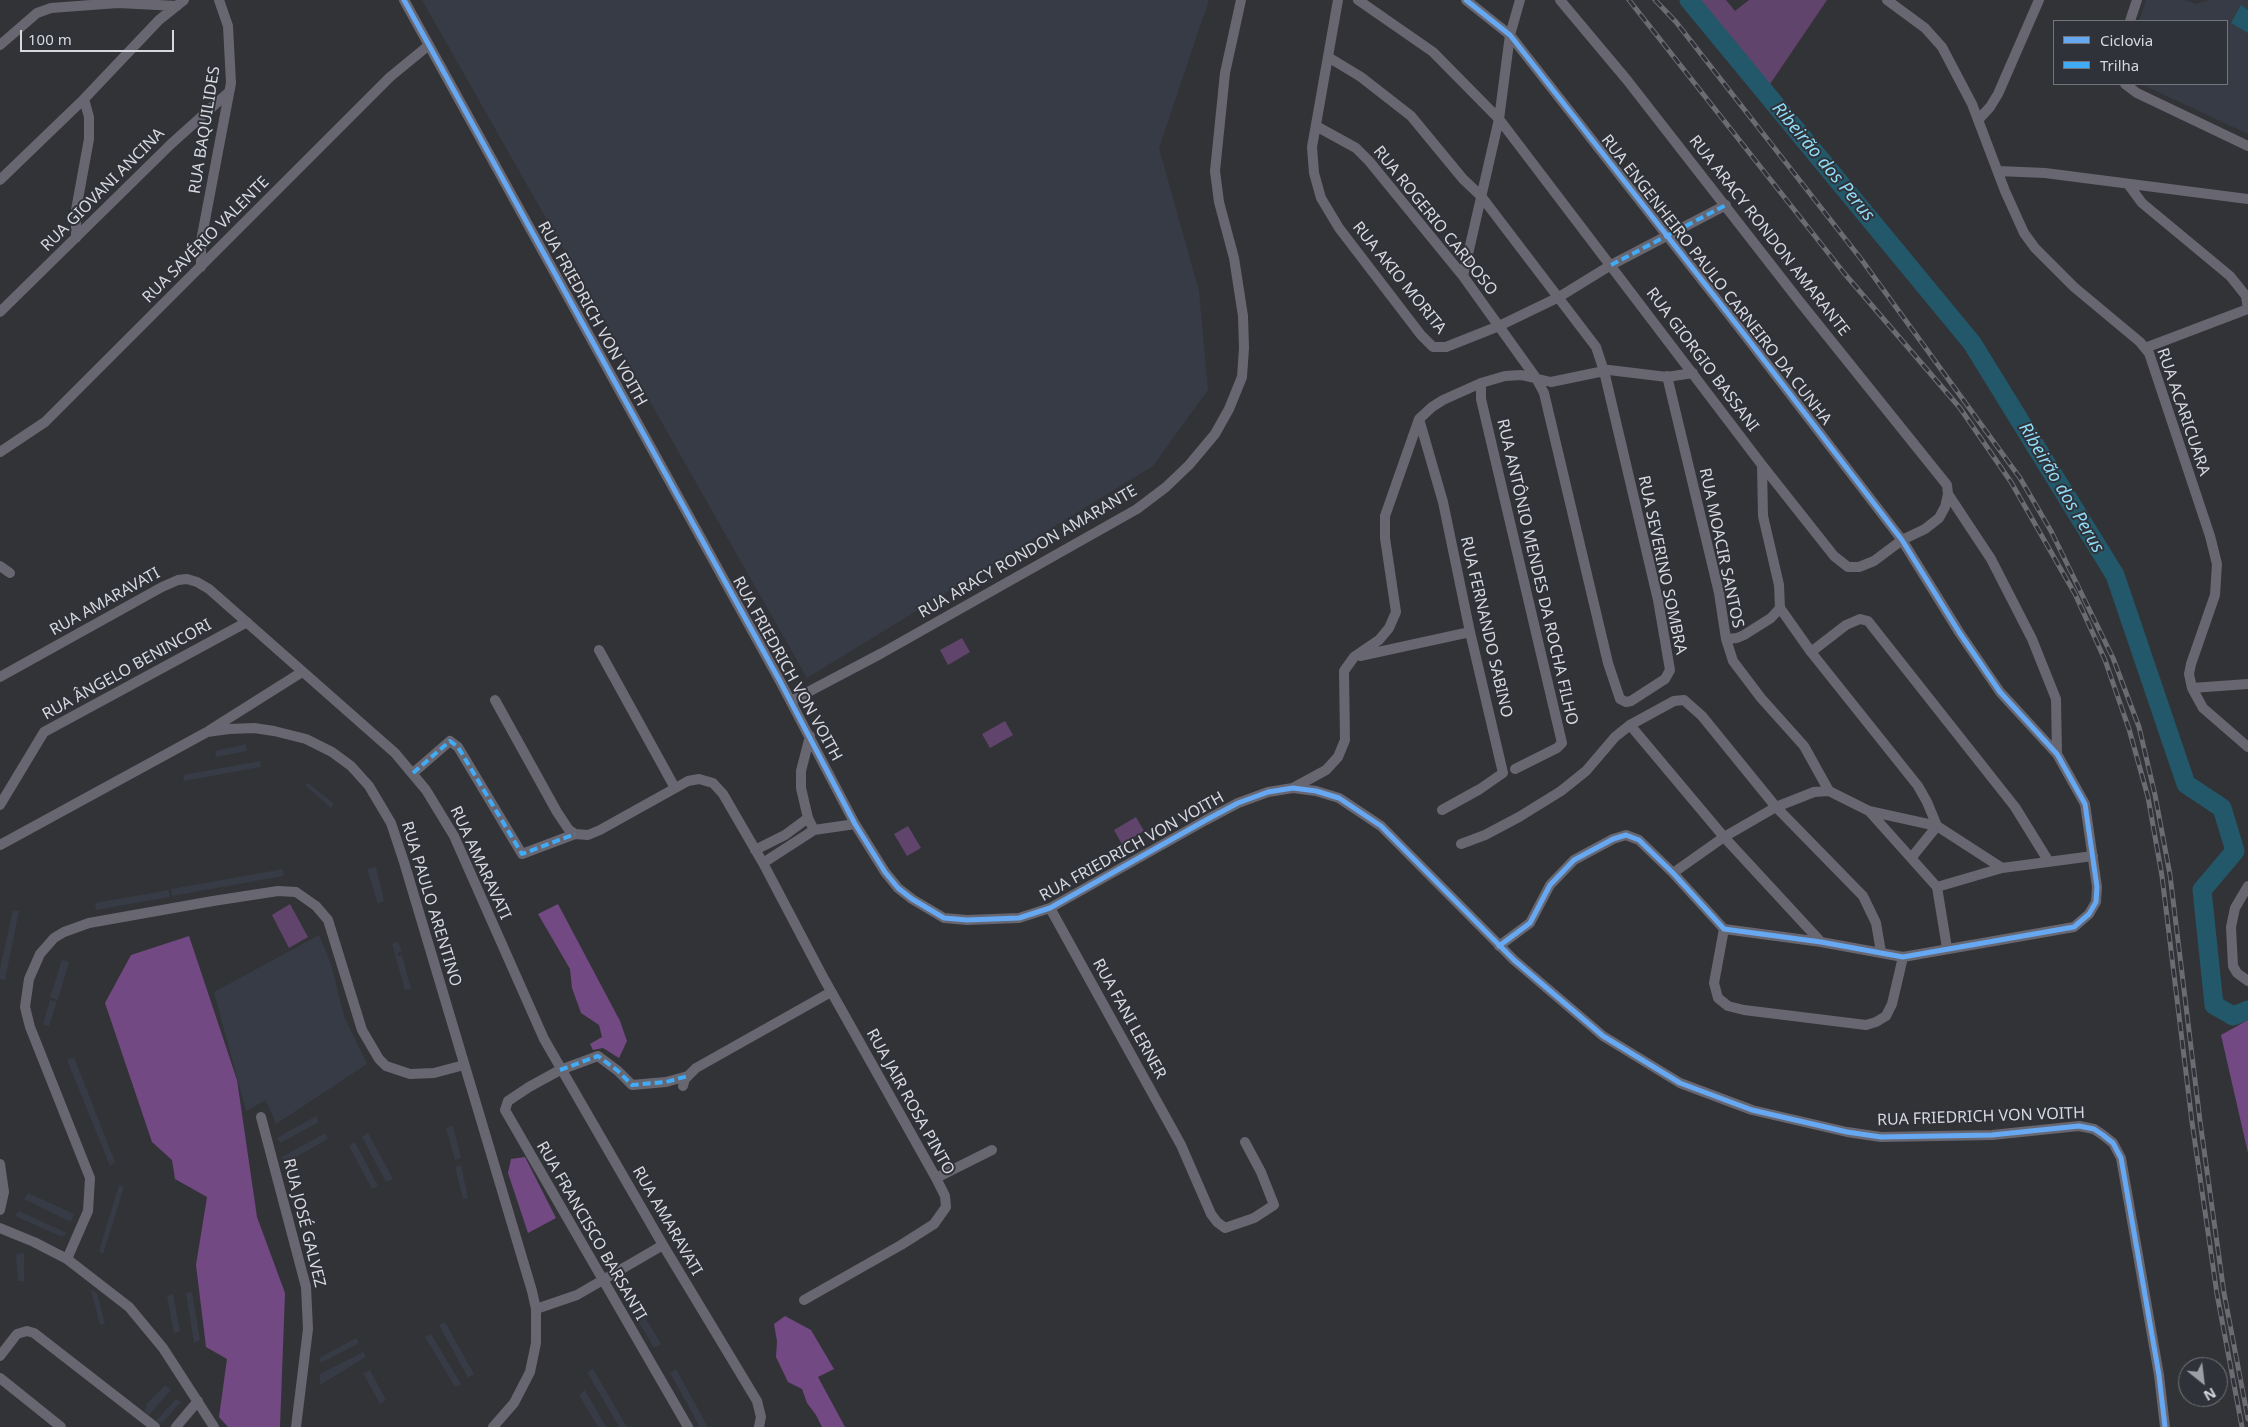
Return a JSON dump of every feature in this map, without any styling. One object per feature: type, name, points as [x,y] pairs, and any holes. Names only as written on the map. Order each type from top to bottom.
[{"type":"street","name":"RUA BAQUILIDES","points":[[201,266],[201,242],[229,92],[231,67],[228,26],[219,0]]},
{"type":"street","name":"RUA FRIEDRICH VON VOITH","points":[[404,0],[810,736],[856,824],[885,872],[898,888],[927,909],[944,918],[967,920],[1018,918],[1050,908],[1238,803],[1268,792],[1293,788],[1316,791],[1340,798],[1380,826],[1499,946],[1603,1036],[1680,1083],[1752,1110],[1848,1132],[1881,1137],[1992,1135],[2079,1126],[2094,1129],[2103,1135],[2113,1143],[2121,1158],[2166,1427]]},
{"type":"street","name":"RUA ARACY RONDON AMARANTE","points":[[790,701],[890,649],[1137,509],[1166,487],[1189,465],[1215,434],[1229,409],[1242,377],[1244,348],[1242,306],[1234,258],[1219,202],[1215,171],[1225,72],[1241,0]]},
{"type":"street","name":"RUA AKIO MORITA","points":[[1338,0],[1312,147],[1314,173],[1321,198],[1339,228],[1421,335],[1437,348],[1446,347],[1499,326],[1559,297],[1611,265],[1726,205]]},
{"type":"street","name":"RUA GIORGIO BASSANI","points":[[1358,0],[1434,52],[1499,119],[1694,373],[1762,465],[1834,556],[1848,567],[1859,567],[1874,561],[1902,540]]},
{"type":"street","name":"RUA ENGENHEIRO PAULO CARNEIRO DA CUNHA","points":[[1466,0],[1510,35],[1902,540],[1959,632],[2000,692],[2057,754]]},
{"type":"street","points":[[1463,276],[1499,119],[1510,35],[1520,0]]},
{"type":"street","name":"RUA ARACY RONDON AMARANTE","points":[[1560,0],[1726,205],[1800,302],[1947,486],[1948,494],[1991,559],[2032,640],[2056,699],[2057,754]]},
{"type":"street","name":"RUA ACARICUARA","points":[[1888,0],[1925,28],[1942,46],[1955,68],[1979,119],[2024,233],[2035,248],[2074,287],[2146,348],[2210,536],[2217,564],[2215,595],[2191,664],[2189,674],[2192,688],[2203,708],[2248,747]]},
{"type":"street","points":[[1979,119],[1998,94],[2039,0]]},
{"type":"street","points":[[2130,20],[2137,0]]},
{"type":"street","points":[[0,45],[37,13],[51,8],[118,3],[180,3]]},
{"type":"street","points":[[0,180],[84,99],[159,20],[180,3]]},
{"type":"street","name":"RUA SAVÉRIO VALENTE","points":[[0,452],[44,422],[390,77],[429,45]]},
{"type":"street","name":"RUA SEVERINO SOMBRA","points":[[1328,57],[1376,88],[1412,116],[1463,179],[1481,196],[1596,347],[1604,371],[1658,600],[1670,670],[1665,679],[1628,702],[1620,699],[1608,663],[1550,414],[1544,393],[1536,378]]},
{"type":"street","points":[[2126,85],[2137,93],[2248,146]]},
{"type":"street","name":"RUA GIOVANI ANCINA","points":[[0,312],[184,132],[229,92]]},
{"type":"street","points":[[76,238],[76,210],[89,139],[89,117],[84,99]]},
{"type":"street","name":"RUA ROGERIO CARDOSO","points":[[1316,126],[1338,136],[1362,155],[1463,276],[1536,378]]},
{"type":"street","points":[[1998,171],[2045,173],[2248,199]]},
{"type":"street","points":[[2128,184],[2142,203],[2230,276],[2246,296],[2248,309],[2146,348]]},
{"type":"street","points":[[1293,788],[1326,770],[1338,757],[1345,740],[1343,674],[1354,657],[1379,640],[1389,628],[1396,612],[1386,538],[1385,516],[1419,419],[1436,404],[1481,383],[1506,376],[1521,375],[1551,382],[1604,371],[1667,376],[1694,373]]},
{"type":"street","name":"RUA MOACIR SANTOS","points":[[1667,376],[1719,593],[1726,639],[1735,639],[1744,635],[1771,618],[1780,608]]},
{"type":"street","name":"RUA ANTÔNIO MENDES DA ROCHA FILHO","points":[[1481,383],[1481,399],[1562,743],[1559,747],[1515,769]]},
{"type":"street","name":"RUA FERNANDO SABINO","points":[[1419,419],[1443,502],[1470,632],[1503,773],[1480,789],[1442,810]]},
{"type":"street","points":[[1762,465],[1763,516],[1778,577],[1781,594],[1780,608],[1812,652],[1918,786],[1936,826]]},
{"type":"street","points":[[1902,540],[1939,518],[1948,494]]},
{"type":"street","points":[[0,566],[10,572]]},
{"type":"street","name":"RUA AMARAVATI","points":[[0,677],[178,580],[187,579],[209,589],[394,753],[413,773],[441,813],[454,836],[531,1011],[560,1070],[752,1392],[760,1408],[760,1422]]},
{"type":"street","points":[[1812,652],[1846,625],[1860,619],[1868,621],[2015,807],[2049,862]]},
{"type":"street","name":"RUA ÂNGELO BENINCORI","points":[[0,805],[44,732],[247,622]]},
{"type":"street","points":[[1354,657],[1470,632]]},
{"type":"street","points":[[1726,639],[1733,661],[1761,698],[1804,746],[1829,791]]},
{"type":"street","points":[[599,650],[675,788]]},
{"type":"street","points":[[207,732],[302,672]]},
{"type":"street","points":[[2192,688],[2248,684]]},
{"type":"street","points":[[494,700],[557,812],[569,830],[578,835]]},
{"type":"street","points":[[1461,844],[1486,835],[1561,791],[1586,771],[1616,737],[1630,725],[1674,701],[1684,700],[1691,704],[1776,807],[1863,896],[1876,923],[1881,952]]},
{"type":"street","points":[[1630,725],[1724,838],[1821,942]]},
{"type":"street","name":"RUA PAULO ARENTINO","points":[[0,845],[207,732],[254,728],[306,739],[332,752],[369,786],[387,815],[404,862],[522,1253],[536,1309],[536,1343],[530,1372],[514,1403],[493,1427]]},
{"type":"street","points":[[810,736],[801,771],[800,788],[808,818],[814,830]]},
{"type":"street","name":"RUA JAIR ROSA PINTO","points":[[413,773],[450,740],[458,747],[522,854],[578,835],[600,830],[688,781],[699,779],[713,783],[722,794],[763,863],[831,992],[945,1196],[946,1207],[934,1224],[804,1300]]},
{"type":"street","points":[[1499,946],[1530,923],[1550,885],[1574,860],[1613,839],[1626,835],[1638,840],[1673,872],[1724,929],[1821,942],[1903,957],[2074,927],[2089,914],[2096,902],[2097,887],[2085,804],[2057,754]]},
{"type":"street","points":[[1673,872],[1724,838],[1776,807],[1814,792],[1829,791],[1869,811],[1936,826],[2002,868]]},
{"type":"street","points":[[1869,811],[1936,887],[1947,948]]},
{"type":"street","points":[[755,850],[785,835],[808,818]]},
{"type":"street","points":[[763,863],[814,830],[856,824]]},
{"type":"street","points":[[1912,858],[1936,826]]},
{"type":"street","points":[[1936,887],[2002,868],[2093,856]]},
{"type":"street","points":[[2248,886],[2236,908],[2231,927],[2231,941],[2233,966],[2237,973],[2248,981]]},
{"type":"street","points":[[67,1259],[88,1212],[90,1178],[30,1027],[25,1007],[29,979],[40,954],[54,938],[64,932],[89,923],[213,901],[270,892],[296,892],[316,906],[328,920],[362,1030],[379,1059],[386,1066],[410,1074],[434,1073],[464,1065]]},
{"type":"street","name":"RUA FANI LERNER","points":[[1050,908],[1181,1145],[1211,1214],[1225,1228],[1254,1218],[1274,1205],[1261,1172],[1244,1142]]},
{"type":"street","points":[[1724,929],[1714,983],[1718,998],[1728,1006],[1744,1010],[1866,1025],[1876,1022],[1886,1016],[1892,1004],[1903,957]]},
{"type":"street","points":[[560,1070],[598,1056],[618,1071],[632,1085],[686,1081],[701,1066],[831,992]]},
{"type":"street","name":"RUA FRANCISCO BARSANTI","points":[[560,1070],[513,1097],[506,1105],[505,1110],[688,1427]]},
{"type":"street","name":"RUA JOSÉ GALVEZ","points":[[260,1117],[306,1287],[308,1305],[307,1338],[296,1427]]},
{"type":"street","points":[[936,1178],[992,1150]]},
{"type":"street","points":[[0,1164],[4,1192],[0,1210]]},
{"type":"street","points":[[0,1228],[34,1242],[67,1259],[104,1286],[142,1321],[163,1348],[214,1427]]},
{"type":"street","points":[[536,1309],[567,1300],[663,1245]]},
{"type":"street","points":[[0,1356],[17,1334],[27,1331],[34,1333],[155,1427]]},
{"type":"street","points":[[0,1378],[61,1427]]},
{"type":"street","points":[[176,1427],[198,1401]]},
{"type":"shaded area","points":[[422,0],[1209,0],[1159,148],[1199,291],[1208,390],[1153,466],[807,678]]},
{"type":"shaded area","points":[[1696,0],[1726,0],[1735,11],[1749,0],[1827,0],[1766,90]]},
{"type":"shaded area","points":[[2146,0],[2184,0],[2196,4],[2209,0],[2248,0],[2248,134],[2143,85],[2228,85],[2228,20],[2139,20]]},
{"type":"shaded area","points":[[962,638],[970,652],[948,665],[940,650]]},
{"type":"shaded area","points":[[1005,721],[1013,735],[990,748],[982,734]]},
{"type":"shaded area","points":[[246,744],[247,751],[216,757],[215,751]]},
{"type":"shaded area","points":[[260,761],[261,767],[184,781],[183,775]]},
{"type":"shaded area","points":[[308,783],[334,804],[331,808],[305,785]]},
{"type":"shaded area","points":[[1136,817],[1144,831],[1122,844],[1114,830]]},
{"type":"shaded area","points":[[908,826],[921,848],[907,856],[894,834]]},
{"type":"shaded area","points":[[376,867],[384,901],[378,904],[367,869]]},
{"type":"shaded area","points":[[283,869],[284,876],[172,896],[171,889]]},
{"type":"shaded area","points":[[169,890],[170,897],[96,910],[95,903]]},
{"type":"shaded area","points":[[290,904],[308,937],[289,948],[272,915]]},
{"type":"shaded area","points":[[558,904],[620,1021],[627,1041],[619,1058],[603,1048],[593,1050],[590,1044],[602,1037],[599,1025],[581,1013],[572,988],[570,969],[538,914]]},
{"type":"shaded area","points":[[13,910],[19,911],[5,980],[0,979],[0,968]]},
{"type":"shaded area","points":[[319,935],[331,964],[344,1016],[367,1064],[276,1124],[266,1100],[246,1111],[214,992]]},
{"type":"shaded area","points":[[189,936],[237,1080],[257,1217],[285,1293],[280,1427],[228,1427],[219,1417],[227,1359],[206,1347],[196,1265],[207,1197],[175,1179],[172,1160],[152,1142],[105,1003],[131,955]]},
{"type":"shaded area","points":[[398,942],[402,951],[397,953],[398,956],[402,955],[411,989],[405,990],[392,944]]},
{"type":"shaded area","points":[[62,960],[69,962],[58,1000],[50,997]]},
{"type":"shaded area","points":[[50,1000],[57,1002],[49,1026],[43,1024]]},
{"type":"shaded area","points":[[2248,1020],[2248,1153],[2221,1035]]},
{"type":"shaded area","points":[[74,1057],[115,1162],[110,1166],[67,1060]]},
{"type":"shaded area","points":[[316,1116],[319,1122],[280,1143],[277,1138]]},
{"type":"shaded area","points":[[453,1126],[461,1158],[455,1160],[446,1128]]},
{"type":"shaded area","points":[[325,1133],[328,1139],[285,1163],[282,1157]]},
{"type":"shaded area","points":[[368,1133],[393,1179],[386,1182],[362,1137]]},
{"type":"shaded area","points":[[355,1142],[378,1186],[372,1189],[349,1146]]},
{"type":"shaded area","points":[[525,1157],[556,1218],[528,1233],[508,1173],[511,1159]]},
{"type":"shaded area","points":[[461,1165],[468,1198],[463,1199],[455,1167]]},
{"type":"shaded area","points":[[119,1185],[124,1187],[103,1254],[99,1251]]},
{"type":"shaded area","points":[[28,1193],[74,1214],[71,1222],[24,1199]]},
{"type":"shaded area","points":[[19,1211],[67,1233],[62,1237],[15,1216]]},
{"type":"shaded area","points":[[24,1253],[24,1281],[18,1281],[16,1254]]},
{"type":"shaded area","points":[[91,1290],[97,1293],[105,1324],[100,1325]]},
{"type":"shaded area","points":[[192,1292],[200,1340],[194,1343],[186,1293]]},
{"type":"shaded area","points":[[173,1294],[180,1331],[174,1333],[167,1296]]},
{"type":"shaded area","points":[[636,1302],[661,1344],[654,1348],[629,1306]]},
{"type":"shaded area","points":[[785,1316],[811,1330],[834,1369],[818,1377],[845,1427],[822,1427],[807,1403],[802,1389],[788,1382],[776,1357],[777,1341],[774,1324]]},
{"type":"shaded area","points":[[445,1322],[474,1374],[468,1378],[439,1325]]},
{"type":"shaded area","points":[[431,1334],[461,1384],[455,1387],[425,1337]]},
{"type":"shaded area","points":[[356,1338],[359,1343],[321,1363],[319,1358]]},
{"type":"shaded area","points":[[363,1352],[366,1357],[320,1385],[320,1374]]},
{"type":"shaded area","points":[[593,1369],[627,1427],[619,1427],[587,1372]]},
{"type":"shaded area","points":[[676,1369],[708,1427],[700,1427],[670,1373]]},
{"type":"shaded area","points":[[370,1370],[386,1400],[380,1404],[363,1373]]},
{"type":"shaded area","points":[[165,1385],[171,1390],[149,1415],[144,1410],[147,1407],[146,1405]]},
{"type":"shaded area","points":[[585,1390],[606,1427],[598,1427],[579,1395]]},
{"type":"shaded area","points":[[176,1399],[181,1402],[162,1423],[156,1421]]},
{"type":"water","points":[[2241,5],[2248,10],[2248,33],[2231,23]]},
{"type":"waterway","name":"Ribeirão dos Perus","points":[[1689,0],[1972,343],[2115,575],[2186,784],[2222,808],[2235,851],[2202,890],[2214,1005],[2233,1016],[2248,1010]]},
{"type":"railway","points":[[1629,0],[1844,273],[1960,408],[2011,482],[2075,594],[2105,660],[2129,729],[2148,797],[2162,876],[2192,1122],[2217,1294],[2242,1427]]},
{"type":"railway","points":[[1655,0],[1676,22],[1861,259],[2020,478],[2051,531],[2113,658],[2139,727],[2155,795],[2170,875],[2200,1121],[2224,1293],[2248,1419]]},
{"type":"marked path","points":[[1611,265],[1726,205]]},
{"type":"marked path","points":[[413,773],[450,741],[458,747],[522,854],[575,834]]},
{"type":"marked path","points":[[560,1070],[598,1056],[618,1071],[632,1085],[666,1082],[688,1076]]},
{"type":"cycle path","points":[[404,0],[781,683],[855,824],[885,872],[898,888],[912,899],[944,918],[967,920],[1019,918],[1050,908],[1238,803],[1268,792],[1293,788],[1316,791],[1339,798],[1381,826],[1514,960],[1603,1036],[1680,1083],[1752,1110],[1847,1132],[1881,1137],[1992,1135],[2079,1126],[2094,1129],[2103,1135],[2113,1143],[2121,1158],[2159,1375],[2165,1427]]},
{"type":"cycle path","points":[[1466,0],[1510,35],[1744,334],[1902,540],[1959,632],[2000,692],[2057,754],[2085,804],[2097,887],[2096,902],[2089,914],[2074,927],[1903,957],[1821,942],[1724,929],[1673,873],[1639,840],[1626,835],[1613,839],[1574,860],[1550,885],[1530,923],[1499,946]]}]
